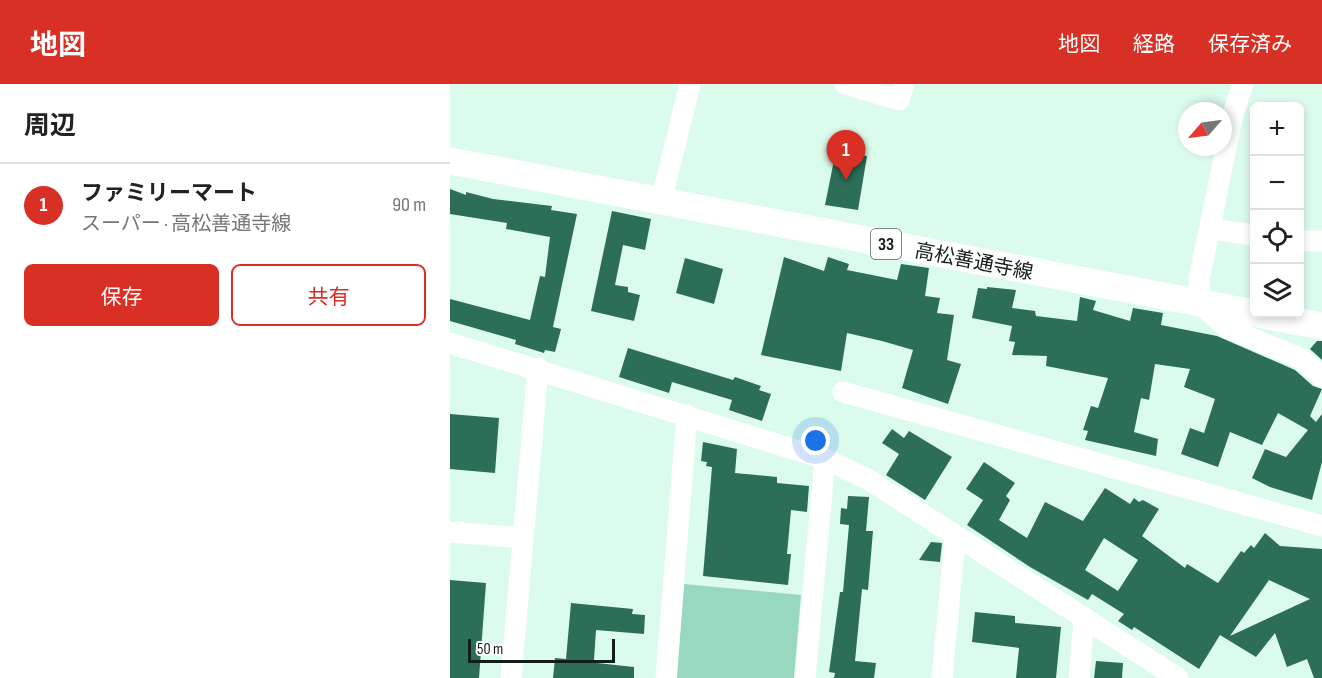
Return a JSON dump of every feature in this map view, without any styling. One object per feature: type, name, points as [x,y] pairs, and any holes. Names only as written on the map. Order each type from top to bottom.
[{"type":"main road","name":"高松善通寺線","points":[[450,161],[1322,326]]},
{"type":"street","points":[[661,202],[690,84]]},
{"type":"street","points":[[845,84],[899,100],[904,84]]},
{"type":"street","points":[[1243,84],[1233,114],[1199,280],[1200,304],[1229,329],[1302,359],[1322,377]]},
{"type":"street","points":[[1211,228],[1250,234]]},
{"type":"street","points":[[1304,241],[1322,241]]},
{"type":"street","points":[[450,343],[538,368],[825,459],[869,480],[955,538],[1178,678]]},
{"type":"street","points":[[512,678],[538,368]]},
{"type":"street","points":[[843,392],[1322,526]]},
{"type":"street","points":[[666,678],[687,415]]},
{"type":"street","points":[[805,678],[825,459]]},
{"type":"street","points":[[450,532],[523,538]]},
{"type":"street","points":[[942,678],[955,538]]},
{"type":"street","points":[[1079,678],[1084,618]]},
{"type":"green space","points":[[684,584],[801,595],[794,678],[677,678]]},
{"type":"building","points":[[836,150],[867,156],[858,210],[825,205]]},
{"type":"building","points":[[450,189],[466,195],[466,192],[493,199],[552,206],[551,210],[577,214],[553,327],[561,329],[555,352],[545,350],[544,353],[515,344],[516,340],[450,321],[450,299],[530,320],[540,276],[545,277],[550,237],[506,229],[507,223],[450,214]]},
{"type":"building","points":[[612,211],[651,219],[645,250],[623,245],[615,285],[628,287],[628,292],[640,295],[634,321],[591,311]]},
{"type":"building","points":[[784,257],[824,271],[828,257],[849,264],[847,270],[897,280],[901,264],[929,268],[925,296],[940,298],[937,313],[954,315],[947,360],[961,364],[948,404],[902,388],[913,350],[882,341],[847,333],[841,371],[761,355]]},
{"type":"building","points":[[685,258],[723,269],[714,304],[676,293]]},
{"type":"building","points":[[987,287],[1016,290],[1012,308],[1035,311],[1036,316],[1077,321],[1080,297],[1096,301],[1093,310],[1130,321],[1133,308],[1163,313],[1161,325],[1217,336],[1295,370],[1313,386],[1322,389],[1310,416],[1316,422],[1322,414],[1322,462],[1312,500],[1270,487],[1252,478],[1265,449],[1286,457],[1308,430],[1278,413],[1262,445],[1230,432],[1218,467],[1181,454],[1190,428],[1204,433],[1215,399],[1184,387],[1190,369],[1155,364],[1149,400],[1141,398],[1134,432],[1158,439],[1156,456],[1085,440],[1088,431],[1083,430],[1091,406],[1098,408],[1108,378],[1046,366],[1047,356],[1012,355],[1015,342],[1009,341],[1012,326],[972,318],[978,288],[987,289]]},
{"type":"building","points":[[1317,341],[1322,341],[1322,360],[1310,349]]},
{"type":"building","points":[[628,348],[733,380],[735,377],[761,386],[759,390],[771,394],[762,421],[729,410],[732,400],[672,382],[669,393],[619,377]]},
{"type":"building","points":[[450,414],[499,418],[495,473],[450,469]]},
{"type":"building","points":[[892,429],[904,438],[909,431],[952,457],[925,500],[886,475],[899,454],[882,443]]},
{"type":"building","points":[[703,442],[737,449],[735,473],[777,477],[777,483],[809,486],[807,512],[791,510],[787,554],[791,554],[788,585],[703,576],[712,467],[706,466],[707,462],[701,461]]},
{"type":"building","points":[[984,462],[1015,483],[1006,496],[1010,500],[999,520],[1027,538],[1045,502],[1083,521],[1105,488],[1130,504],[1134,498],[1139,502],[1143,500],[1159,509],[1142,536],[1185,568],[1187,564],[1218,583],[1241,551],[1244,553],[1251,545],[1254,548],[1265,533],[1280,546],[1322,549],[1322,678],[1314,678],[1307,659],[1287,667],[1275,633],[1256,657],[1220,635],[1199,669],[1134,627],[1132,630],[1118,621],[1124,614],[1092,594],[1088,600],[1030,567],[967,525],[983,500],[966,489]],"holes":[[[1104,538],[1138,560],[1118,591],[1085,570]],[[1269,580],[1310,599],[1230,636]]]},
{"type":"building","points":[[848,496],[869,497],[866,531],[873,531],[868,590],[862,589],[855,661],[876,663],[874,678],[834,678],[835,673],[829,672],[840,592],[843,592],[849,525],[840,524],[841,508],[847,509]]},
{"type":"building","points":[[931,542],[942,543],[940,562],[919,560]]},
{"type":"building","points":[[450,580],[486,583],[479,678],[450,678]]},
{"type":"building","points":[[571,603],[633,609],[632,614],[645,615],[644,634],[596,630],[594,660],[597,663],[634,667],[634,678],[553,678],[555,658],[566,659]]},
{"type":"building","points":[[975,612],[1015,616],[1015,623],[1061,627],[1056,678],[1016,678],[1019,648],[972,642]]},
{"type":"building","points":[[1096,661],[1123,663],[1122,678],[1094,678]]},
{"type":"place","name":"ファミリーマート","points":[[846,180]]}]
